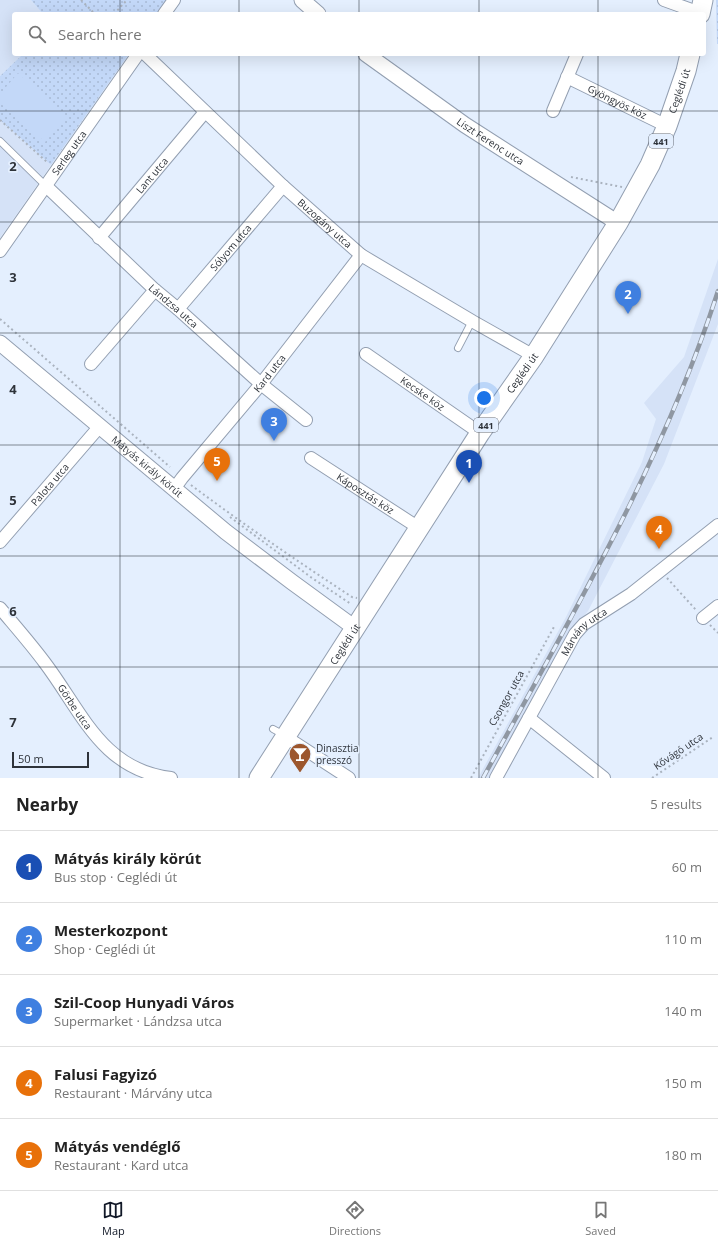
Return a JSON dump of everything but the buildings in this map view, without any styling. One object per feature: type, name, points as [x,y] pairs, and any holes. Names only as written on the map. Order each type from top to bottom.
[{"type":"main road","name":"Ceglédi út","points":[[259,778],[280,733],[356,628],[480,433],[534,356],[618,223],[650,166],[667,126],[686,71],[690,56]]},
{"type":"street","points":[[165,12],[174,0]]},
{"type":"street","points":[[302,0],[316,12]]},
{"type":"street","points":[[664,0],[701,9]]},
{"type":"street","name":"Serleg utca","points":[[0,251],[137,56]]},
{"type":"street","name":"Buzogány utca","points":[[147,56],[283,186],[361,255],[534,356]]},
{"type":"street","name":"Liszt Ferenc utca","points":[[369,56],[465,124],[618,223]]},
{"type":"street","points":[[553,110],[576,56]]},
{"type":"street","name":"Gyöngyös köz","points":[[567,77],[667,126]]},
{"type":"street","name":"Lant utca","points":[[99,238],[205,112]]},
{"type":"street","name":"Lándzsa utca","points":[[46,186],[155,290],[261,384],[306,420]]},
{"type":"street","name":"Sólyom utca","points":[[178,309],[283,186]]},
{"type":"street","name":"Kard utca","points":[[178,484],[261,384],[361,255]]},
{"type":"street","points":[[91,364],[155,290]]},
{"type":"street","name":"Mátyás király körút","points":[[0,343],[100,426],[178,484],[226,532],[356,628]]},
{"type":"street","name":"Kecske köz","points":[[366,354],[480,433]]},
{"type":"street","name":"Palota utca","points":[[0,542],[100,426]]},
{"type":"street","name":"Káposztás köz","points":[[311,458],[420,528]]},
{"type":"street","name":"Márvány utca","points":[[496,778],[575,634],[584,624],[631,594],[718,525]]},
{"type":"street","points":[[703,618],[718,606]]},
{"type":"street","name":"Görbe utca","points":[[0,608],[45,662],[94,733],[111,752],[126,763],[138,769],[148,773],[171,778]]},
{"type":"street","points":[[529,718],[604,778]]},
{"type":"street","points":[[280,733],[349,778]]},
{"type":"lane","points":[[0,141],[46,186]]},
{"type":"lane","points":[[458,348],[472,321]]},
{"type":"path","points":[[81,0],[94,12]]},
{"type":"path","points":[[116,12],[126,1]]},
{"type":"path","points":[[0,120],[57,170]]},
{"type":"path","points":[[551,179],[561,175],[627,188]]},
{"type":"path","points":[[0,319],[178,484],[236,519],[352,597],[361,598]]},
{"type":"path","points":[[178,484],[208,501],[312,578],[351,604]]},
{"type":"path","points":[[660,571],[703,618],[718,632]]},
{"type":"path","name":"Csongor utca","points":[[471,778],[555,625]]},
{"type":"path","name":"Kővágó utca","points":[[652,778],[713,737]]},
{"type":"shaded area","points":[[0,0],[31,0],[41,12],[12,12],[12,56],[21,56],[0,76]]},
{"type":"shaded area","points":[[31,0],[167,0],[158,12],[41,12]]},
{"type":"shaded area","points":[[716,0],[718,0],[718,44],[717,44]]},
{"type":"shaded area","points":[[21,56],[128,56],[51,165],[0,120],[0,76]]},
{"type":"shaded area","points":[[18,73],[67,117],[45,142],[0,103],[0,94]]},
{"type":"shaded area","points":[[0,120],[51,165],[0,238]]},
{"type":"shaded area","points":[[718,259],[718,324],[664,464],[588,611],[569,633],[489,778],[478,778],[566,617],[642,462],[656,419],[644,403],[684,357]]},
{"type":"railway","points":[[483,778],[581,600],[642,479],[696,355],[718,291]]},
{"type":"place","name":"Mesterkozpont","points":[[628,314]]},
{"type":"place","name":"Szil-Coop Hunyadi Város","points":[[274,441]]},
{"type":"place","name":"Mátyás vendéglő","points":[[217,481]]},
{"type":"place","name":"Mátyás király körút","points":[[469,483]]},
{"type":"place","name":"Falusi Fagyizó","points":[[659,549]]},
{"type":"place","name":"Dinasztia presszó","points":[[300,774]]}]
